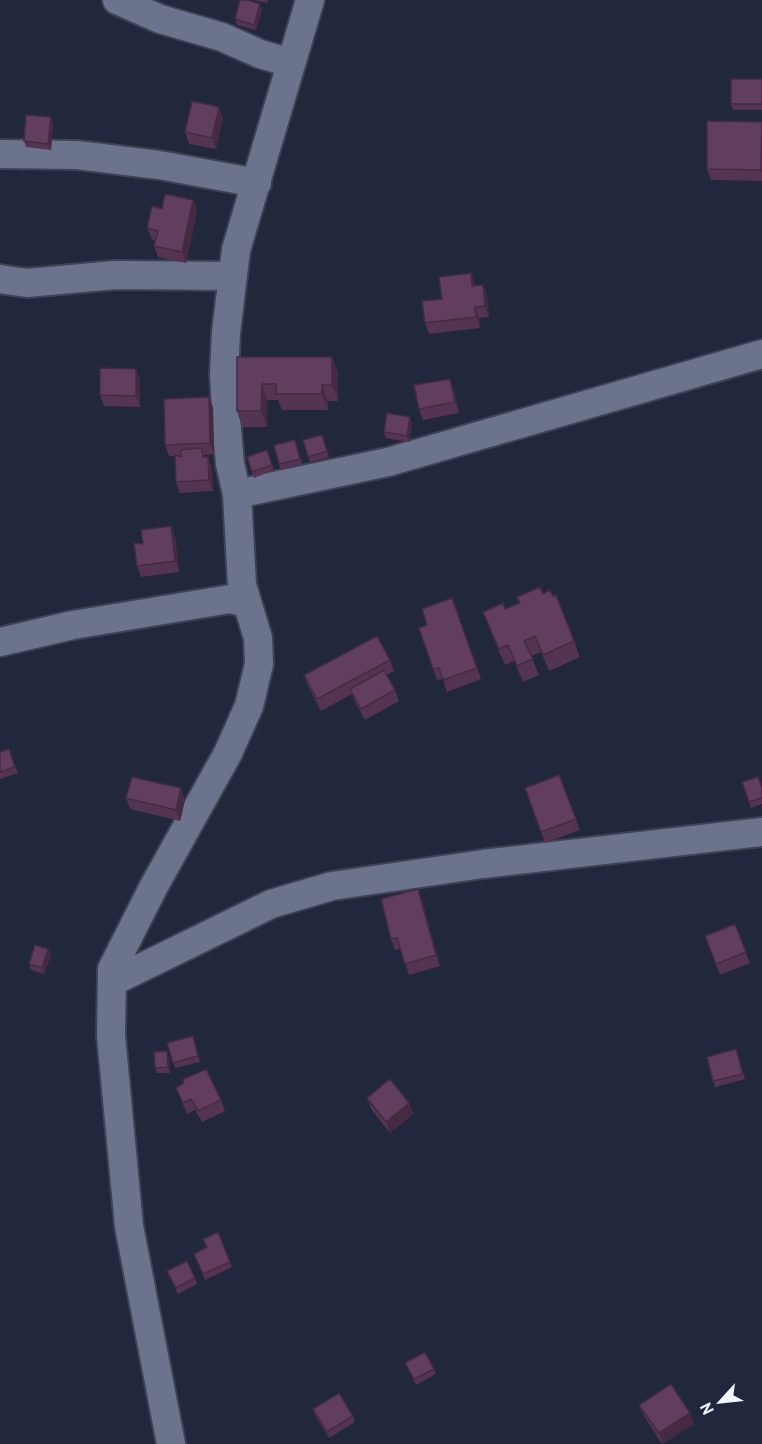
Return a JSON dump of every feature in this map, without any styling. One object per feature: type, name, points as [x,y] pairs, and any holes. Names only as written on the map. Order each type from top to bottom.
[{"type":"street","points":[[117,0],[160,19],[222,37],[260,54],[291,63]]},
{"type":"street","points":[[171,1444],[129,1226],[111,1036],[112,969],[194,812],[228,753],[249,706],[259,648],[242,585],[237,494],[230,465],[224,374],[226,333],[236,250],[310,0]]},
{"type":"street","points":[[0,154],[77,155],[159,165],[257,183]]},
{"type":"street","points":[[0,279],[27,283],[115,275],[233,276]]},
{"type":"street","points":[[237,494],[388,462],[762,354]]},
{"type":"street","points":[[0,642],[73,624],[230,599],[246,603]]},
{"type":"street","points":[[112,982],[271,904],[332,886],[483,864],[762,832]]},
{"type":"building","points":[[240,0],[260,4],[254,25],[235,19]]},
{"type":"building","points":[[731,79],[762,79],[762,104],[731,104]]},
{"type":"building","points":[[192,101],[219,107],[212,138],[185,132]]},
{"type":"building","points":[[26,115],[51,117],[48,144],[24,141]]},
{"type":"building","points":[[707,121],[762,122],[761,170],[707,169]]},
{"type":"building","points":[[165,194],[193,200],[182,252],[154,246],[158,231],[147,228],[152,206],[162,209]]},
{"type":"building","points":[[471,273],[472,286],[483,285],[485,306],[475,307],[476,317],[425,323],[422,301],[442,299],[439,277]]},
{"type":"building","points":[[237,357],[332,357],[332,385],[322,385],[322,394],[276,394],[276,384],[262,384],[261,411],[237,411]]},
{"type":"building","points":[[100,368],[136,369],[136,396],[100,395]]},
{"type":"building","points":[[450,379],[455,402],[419,409],[414,385]]},
{"type":"building","points":[[209,397],[210,443],[165,445],[164,399]]},
{"type":"building","points":[[387,413],[410,417],[407,436],[384,432]]},
{"type":"building","points":[[322,435],[327,451],[308,457],[303,440]]},
{"type":"building","points":[[295,440],[300,459],[279,464],[274,445]]},
{"type":"building","points":[[202,448],[203,457],[208,457],[209,480],[176,482],[175,455],[181,457],[181,450]]},
{"type":"building","points":[[267,450],[272,465],[252,472],[247,457]]},
{"type":"building","points":[[171,526],[175,561],[137,566],[134,543],[143,544],[141,530]]},
{"type":"building","points":[[540,587],[543,594],[550,590],[553,596],[556,595],[574,641],[543,655],[535,636],[524,641],[533,659],[517,666],[508,645],[499,649],[483,612],[503,603],[505,609],[520,603],[517,597]]},
{"type":"building","points":[[452,598],[477,668],[443,680],[439,668],[433,669],[419,628],[427,625],[422,609]]},
{"type":"building","points":[[377,636],[390,660],[317,699],[304,675]]},
{"type":"building","points":[[384,670],[395,690],[361,709],[350,689]]},
{"type":"building","points":[[9,749],[15,767],[0,772],[0,752]]},
{"type":"building","points":[[559,775],[576,819],[541,832],[525,788]]},
{"type":"building","points":[[132,777],[181,788],[176,810],[126,798]]},
{"type":"building","points":[[758,777],[762,788],[762,798],[749,802],[742,782]]},
{"type":"building","points":[[418,889],[436,955],[405,964],[397,938],[391,939],[381,899]]},
{"type":"building","points":[[735,924],[746,952],[716,964],[705,936]]},
{"type":"building","points":[[35,945],[48,949],[42,968],[29,964]]},
{"type":"building","points":[[193,1036],[198,1056],[173,1063],[167,1043]]},
{"type":"building","points":[[736,1049],[743,1074],[713,1081],[707,1057]]},
{"type":"building","points":[[167,1051],[168,1067],[155,1068],[154,1052]]},
{"type":"building","points":[[206,1069],[221,1100],[198,1111],[191,1099],[183,1103],[176,1088],[184,1083],[182,1080]]},
{"type":"building","points":[[390,1079],[409,1103],[386,1122],[367,1098]]},
{"type":"building","points":[[218,1232],[230,1262],[203,1274],[194,1254],[207,1247],[203,1239]]},
{"type":"building","points":[[187,1261],[195,1278],[176,1288],[167,1271]]},
{"type":"building","points":[[425,1352],[434,1369],[414,1379],[405,1363]]},
{"type":"building","points":[[671,1384],[690,1413],[659,1433],[639,1405]]},
{"type":"building","points":[[339,1393],[353,1416],[327,1432],[313,1409]]}]
